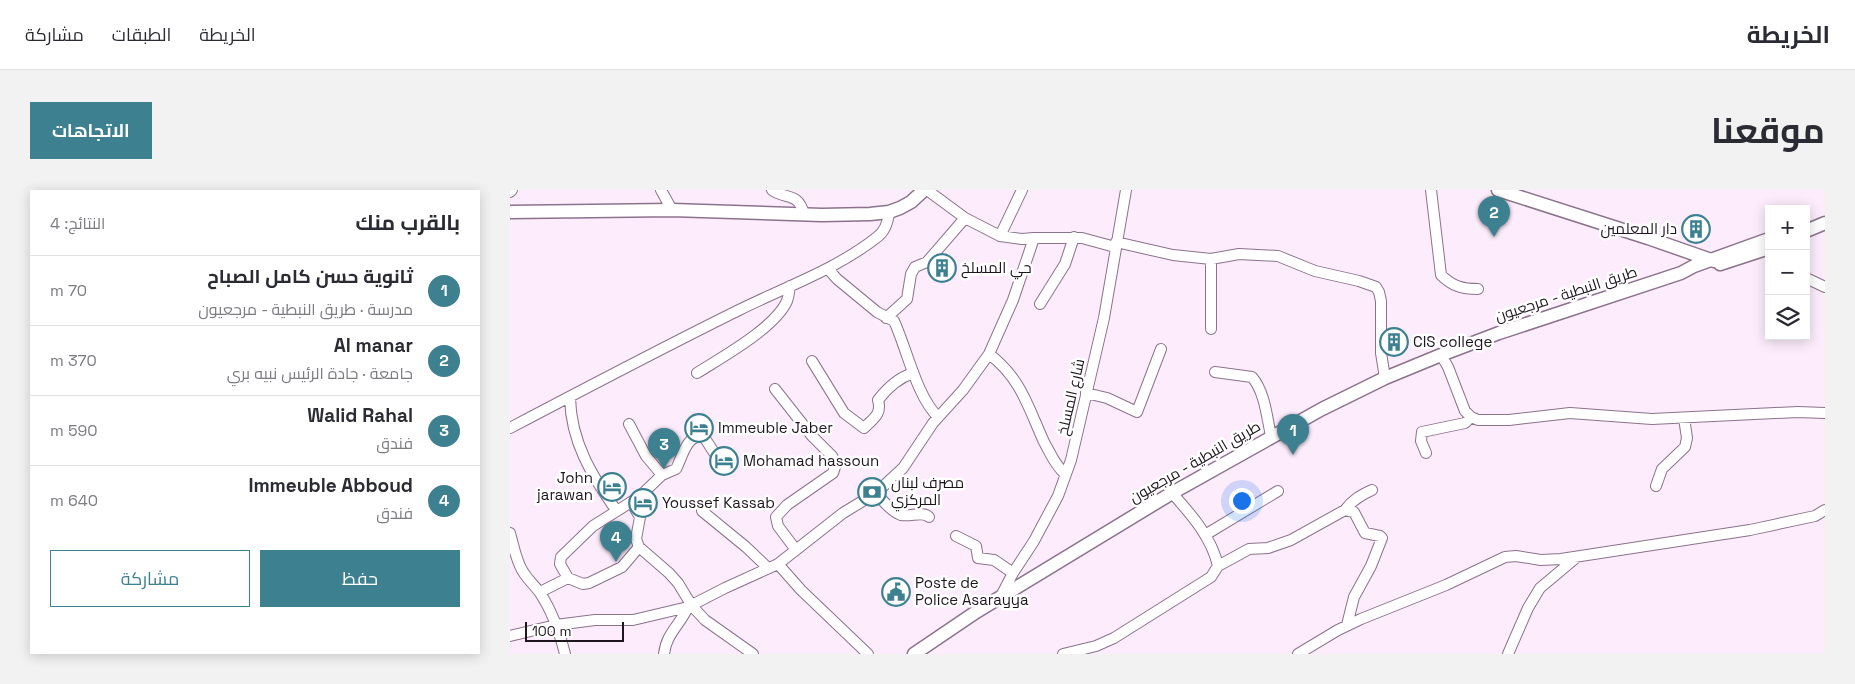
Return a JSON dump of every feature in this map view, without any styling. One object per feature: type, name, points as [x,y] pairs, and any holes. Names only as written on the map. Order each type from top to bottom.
[{"type":"main road","points":[[1498,190],[1665,243],[1683,246],[1719,261]]},
{"type":"main road","points":[[510,212],[672,210],[804,214],[889,212],[911,202],[923,191]]},
{"type":"main road","points":[[1810,229],[1825,223]]},
{"type":"main road","name":"طريق النبطية - مرجعيون","points":[[914,654],[929,648],[1001,596],[1172,493],[1271,436],[1385,378],[1508,330],[1682,273],[1689,274],[1719,261],[1763,251]]},
{"type":"street","points":[[661,190],[672,210]]},
{"type":"street","points":[[772,190],[798,200],[804,214]]},
{"type":"street","points":[[1000,236],[1022,190]]},
{"type":"street","name":"شارع المسلخ","points":[[1001,596],[1013,573],[1026,556],[1058,496],[1075,445],[1104,318],[1126,190]]},
{"type":"street","points":[[1431,190],[1441,275],[1457,287],[1478,290]]},
{"type":"street","points":[[923,191],[964,218],[1000,236],[1022,239],[1074,237],[1173,256],[1212,259],[1239,254],[1278,256],[1316,271],[1359,281],[1376,288],[1379,292],[1381,301],[1381,353],[1385,378]]},
{"type":"street","points":[[510,428],[739,310],[828,269],[883,232],[889,219],[889,212]]},
{"type":"street","points":[[886,318],[907,299],[911,274],[915,267],[927,262],[964,218]]},
{"type":"street","points":[[1040,304],[1065,264],[1074,237]]},
{"type":"street","points":[[510,636],[556,625],[595,620],[633,620],[690,607],[725,588],[778,564],[842,513],[876,493],[903,468],[938,416],[963,390],[989,354],[1013,300],[1034,238]]},
{"type":"street","points":[[1211,329],[1212,259]]},
{"type":"street","points":[[828,269],[837,279],[886,318],[894,321],[913,373],[928,405],[938,416]]},
{"type":"street","points":[[1810,280],[1825,287]]},
{"type":"street","points":[[697,372],[768,325],[788,300],[790,286]]},
{"type":"street","points":[[1086,393],[1107,398],[1137,412],[1161,349]]},
{"type":"street","points":[[989,354],[1008,370],[1021,388],[1051,458],[1065,474]]},
{"type":"street","points":[[1441,355],[1448,367],[1465,410],[1471,417],[1478,420],[1486,421],[1570,413],[1652,418],[1798,412],[1825,413]]},
{"type":"street","points":[[812,361],[844,413],[864,428],[879,412],[881,406],[878,400],[882,394],[897,380],[913,373]]},
{"type":"street","points":[[1214,372],[1252,377],[1257,382],[1271,436]]},
{"type":"street","points":[[775,389],[812,436],[832,456],[836,464],[833,472],[787,505],[776,516],[778,526],[796,550]]},
{"type":"street","points":[[570,398],[576,436],[582,455],[594,478],[616,510]]},
{"type":"street","points":[[1426,453],[1420,441],[1422,432],[1465,423],[1471,417]]},
{"type":"street","points":[[1656,486],[1662,469],[1684,447],[1687,438],[1684,418]]},
{"type":"street","points":[[629,424],[646,456],[662,475]]},
{"type":"street","points":[[639,548],[622,567],[589,583],[582,584],[568,578],[560,564],[560,558],[593,526],[645,492],[662,475],[676,469],[688,444],[698,436],[706,439],[717,457]]},
{"type":"street","points":[[1063,654],[1096,646],[1122,634],[1211,577],[1218,566],[1249,549],[1268,548],[1300,536],[1345,510],[1358,497],[1372,490]]},
{"type":"street","points":[[1205,535],[1278,491]]},
{"type":"street","points":[[876,493],[900,514],[909,516],[924,514],[929,518]]},
{"type":"street","points":[[1172,493],[1205,535],[1216,557],[1218,566]]},
{"type":"street","points":[[631,502],[640,517],[636,538],[639,548],[669,573],[678,584],[690,607],[710,625],[753,654]]},
{"type":"street","points":[[1345,510],[1354,512],[1364,533],[1372,533],[1382,538],[1371,566],[1354,597],[1347,625]]},
{"type":"street","points":[[1298,654],[1347,625],[1446,585],[1505,557],[1516,556],[1551,560],[1706,538],[1820,517],[1825,510]]},
{"type":"street","points":[[702,512],[746,547],[768,568]]},
{"type":"street","points":[[510,533],[520,566],[528,582],[540,592],[556,625],[565,654]]},
{"type":"street","points":[[956,536],[976,546],[978,558],[994,560],[1013,573]]},
{"type":"street","points":[[1508,654],[1528,608],[1540,588],[1578,556]]},
{"type":"street","points":[[778,564],[800,590],[868,654]]},
{"type":"street","points":[[540,592],[568,578]]},
{"type":"street","points":[[664,654],[666,642],[670,634],[690,607]]},
{"type":"place","name":"دار المعلمين","points":[[1696,229]]},
{"type":"place","name":"Al manar","points":[[1494,237]]},
{"type":"place","name":"حي المسلخ","points":[[942,268]]},
{"type":"place","name":"CIS college","points":[[1394,342]]},
{"type":"place","name":"Immeuble Jaber","points":[[699,428]]},
{"type":"place","name":"ثانوية حسن كامل الصباح","points":[[1293,455]]},
{"type":"place","name":"Mohamad hassoun","points":[[724,461]]},
{"type":"place","name":"Walid Rahal","points":[[664,469]]},
{"type":"place","name":"John jarawan","points":[[612,487]]},
{"type":"place","name":"مصرف لبنان المركزي","points":[[872,492]]},
{"type":"place","name":"Youssef Kassab","points":[[643,503]]},
{"type":"place","name":"Immeuble Abboud","points":[[616,562]]},
{"type":"place","name":"Poste de Police Asarayya","points":[[896,592]]}]
